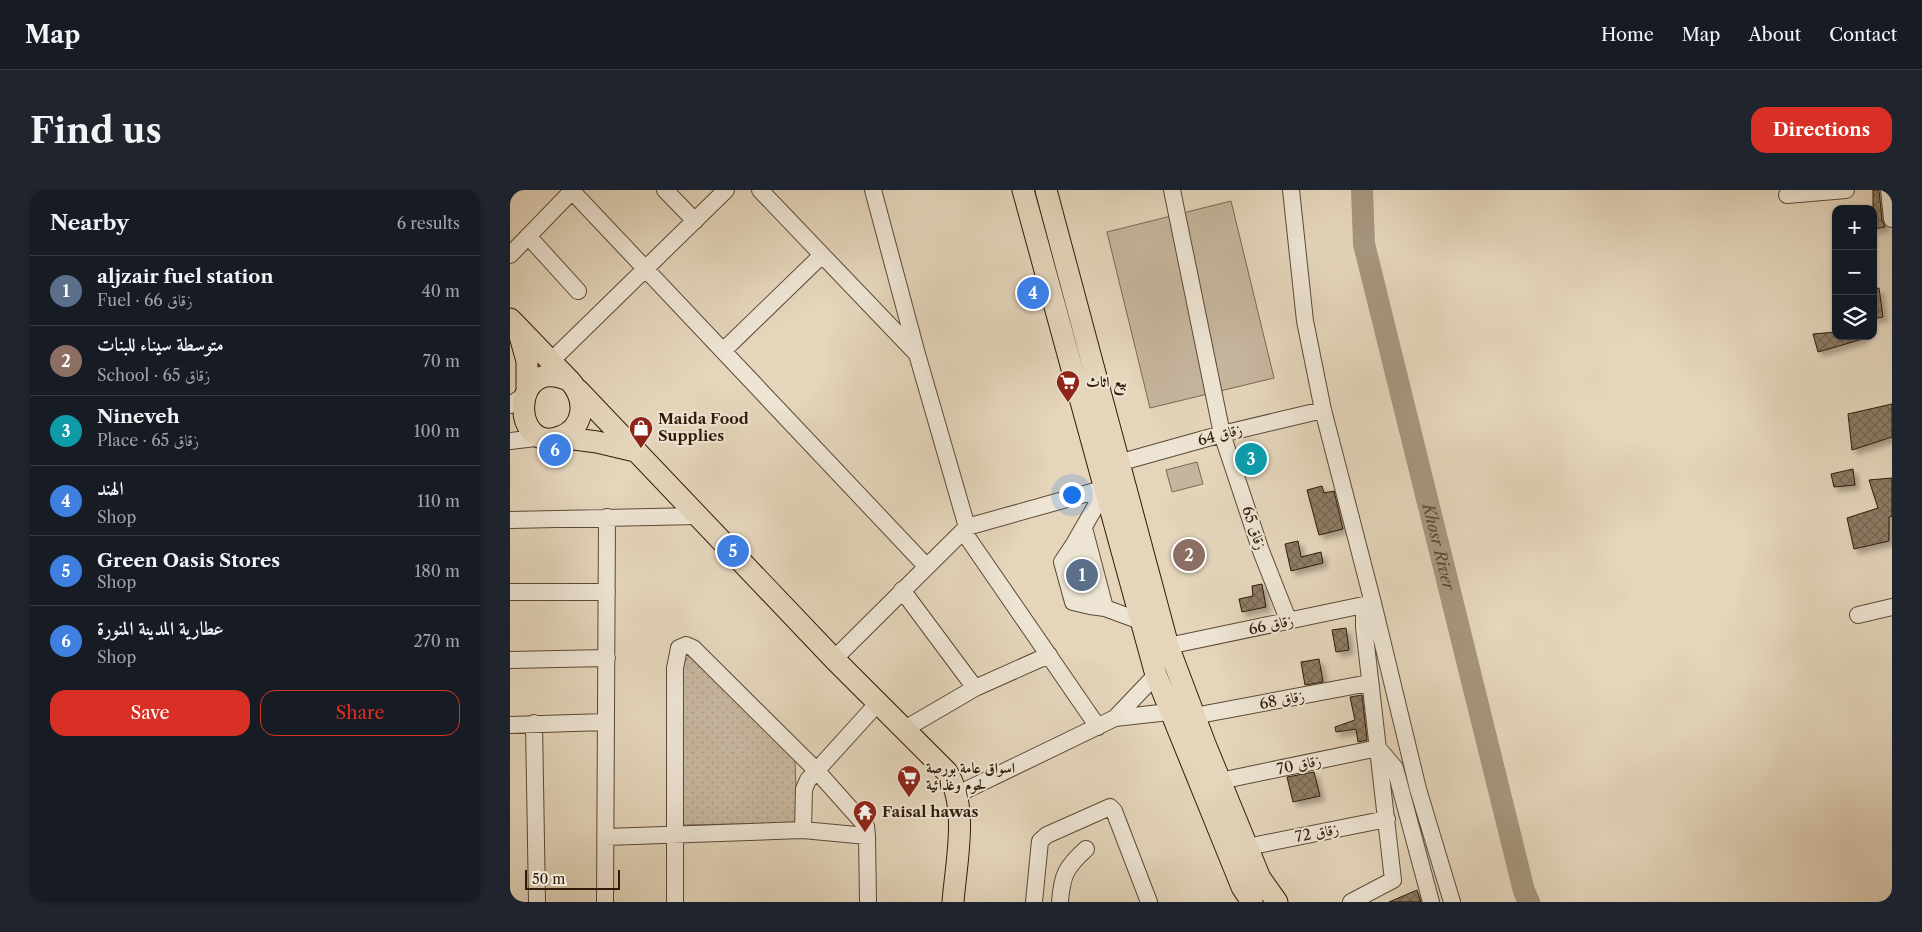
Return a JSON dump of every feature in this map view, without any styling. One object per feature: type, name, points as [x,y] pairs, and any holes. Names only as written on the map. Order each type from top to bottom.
[{"type":"main road","points":[[1023,190],[1156,675],[1169,712],[1242,887],[1252,902]]},
{"type":"main road","points":[[1046,190],[1168,646],[1194,716],[1260,878],[1277,902]]},
{"type":"main road","points":[[513,322],[877,704],[947,772],[958,794],[960,810],[953,902]]},
{"type":"main road","points":[[513,322],[525,349],[520,396],[522,417],[535,434],[597,442],[635,451]]},
{"type":"main road","points":[[520,396],[536,379],[547,376],[559,376],[574,386],[582,401],[582,413],[577,424],[569,432],[552,437]]},
{"type":"street","points":[[510,255],[572,190],[926,566]]},
{"type":"street","points":[[665,190],[695,220]]},
{"type":"street","points":[[551,361],[726,190]]},
{"type":"street","points":[[760,190],[916,354]]},
{"type":"street","points":[[873,190],[965,529],[1098,726]]},
{"type":"street","name":"زقاق 65","points":[[1172,190],[1222,434],[1261,550],[1289,622]]},
{"type":"street","points":[[1291,190],[1305,321],[1323,410],[1373,603],[1418,789],[1452,902]]},
{"type":"street","points":[[1787,195],[1846,190]]},
{"type":"street","points":[[1889,190],[1892,219]]},
{"type":"street","points":[[528,236],[578,291]]},
{"type":"street","points":[[724,350],[822,255]]},
{"type":"street","name":"زقاق 64","points":[[1118,463],[1222,434],[1323,410]]},
{"type":"street","points":[[510,441],[552,437]]},
{"type":"street","points":[[1106,488],[1084,528],[1062,562],[1073,602],[1098,607],[1143,622]]},
{"type":"street","points":[[834,659],[965,529],[1106,488]]},
{"type":"street","points":[[510,520],[698,516]]},
{"type":"street","points":[[605,902],[607,517]]},
{"type":"street","points":[[1084,528],[1098,607]]},
{"type":"street","points":[[902,590],[975,688]]},
{"type":"street","points":[[510,592],[607,592]]},
{"type":"street","points":[[1351,902],[1393,880],[1364,615],[1373,603]]},
{"type":"street","name":"زقاق 66","points":[[1168,646],[1373,603]]},
{"type":"street","points":[[1858,615],[1892,607]]},
{"type":"street","points":[[675,902],[675,668],[679,648],[686,646],[693,648],[816,770],[866,826],[868,902]]},
{"type":"street","points":[[903,730],[975,688],[1049,656]]},
{"type":"street","points":[[510,660],[607,658]]},
{"type":"street","points":[[1115,718],[1156,675]]},
{"type":"street","name":"زقاق 68","points":[[1194,716],[1370,683]]},
{"type":"street","points":[[803,830],[804,789],[808,780],[877,704]]},
{"type":"street","points":[[958,794],[1115,718],[1169,712]]},
{"type":"street","points":[[510,724],[606,722]]},
{"type":"street","points":[[534,723],[537,902]]},
{"type":"street","points":[[1378,748],[1395,768],[1431,902]]},
{"type":"street","name":"زقاق 70","points":[[1220,781],[1378,748]]},
{"type":"street","points":[[1034,902],[1040,841],[1047,835],[1110,808],[1114,812],[1149,902]]},
{"type":"street","name":"زقاق 72","points":[[1247,847],[1387,819]]},
{"type":"street","points":[[606,837],[803,830],[867,836]]},
{"type":"street","points":[[1060,902],[1061,880],[1070,864],[1086,849]]},
{"type":"shaded area","points":[[1231,201],[1274,378],[1150,408],[1107,232]]},
{"type":"shaded area","points":[[1197,462],[1203,484],[1172,492],[1166,470]]},
{"type":"shaded area","points":[[691,654],[795,757],[797,823],[681,825],[679,668]]},
{"type":"building","points":[[1873,190],[1879,190],[1882,220],[1885,227],[1877,228],[1877,205],[1873,205]]},
{"type":"building","points":[[1877,288],[1879,288],[1883,317],[1877,318],[1877,295]]},
{"type":"building","points":[[1832,332],[1832,340],[1860,340],[1818,352],[1813,334]]},
{"type":"building","points":[[1892,404],[1892,437],[1852,450],[1848,414]]},
{"type":"building","points":[[1853,469],[1855,485],[1834,487],[1831,474]]},
{"type":"building","points":[[1892,478],[1892,516],[1889,517],[1889,541],[1854,549],[1847,518],[1878,508],[1869,480]]},
{"type":"building","points":[[1322,486],[1324,493],[1334,491],[1343,529],[1319,535],[1307,490]]},
{"type":"building","points":[[1298,541],[1301,557],[1321,552],[1323,563],[1291,571],[1285,544]]},
{"type":"building","points":[[1262,584],[1266,607],[1242,612],[1239,599],[1253,596],[1252,586]]},
{"type":"building","points":[[1346,628],[1349,650],[1336,652],[1332,630]]},
{"type":"building","points":[[1319,659],[1323,682],[1305,685],[1301,662]]},
{"type":"building","points":[[1362,695],[1367,740],[1358,742],[1356,729],[1336,732],[1335,727],[1355,720],[1350,697]]},
{"type":"building","points":[[1314,772],[1320,796],[1293,802],[1287,777]]},
{"type":"building","points":[[1417,890],[1421,902],[1389,902]]},
{"type":"waterway","name":"Khosr River","points":[[1362,190],[1364,244],[1524,891],[1529,902]]},
{"type":"place","name":"الهند","points":[[1033,293]]},
{"type":"place","name":"بيع اثاث","points":[[1068,403]]},
{"type":"place","name":"Maida Food Supplies","points":[[641,449]]},
{"type":"place","name":"عطارية المدينة المنورة","points":[[555,450]]},
{"type":"place","name":"Nineveh","points":[[1251,459]]},
{"type":"place","name":"Green Oasis Stores","points":[[733,551]]},
{"type":"place","name":"متوسطة سيناء للبنات","points":[[1189,555]]},
{"type":"place","name":"aljzair fuel station","points":[[1082,575]]},
{"type":"place","name":"اسواق عامة بورصة لحوم وغذائية","points":[[909,798]]},
{"type":"place","name":"Faisal hawas","points":[[865,833]]}]
